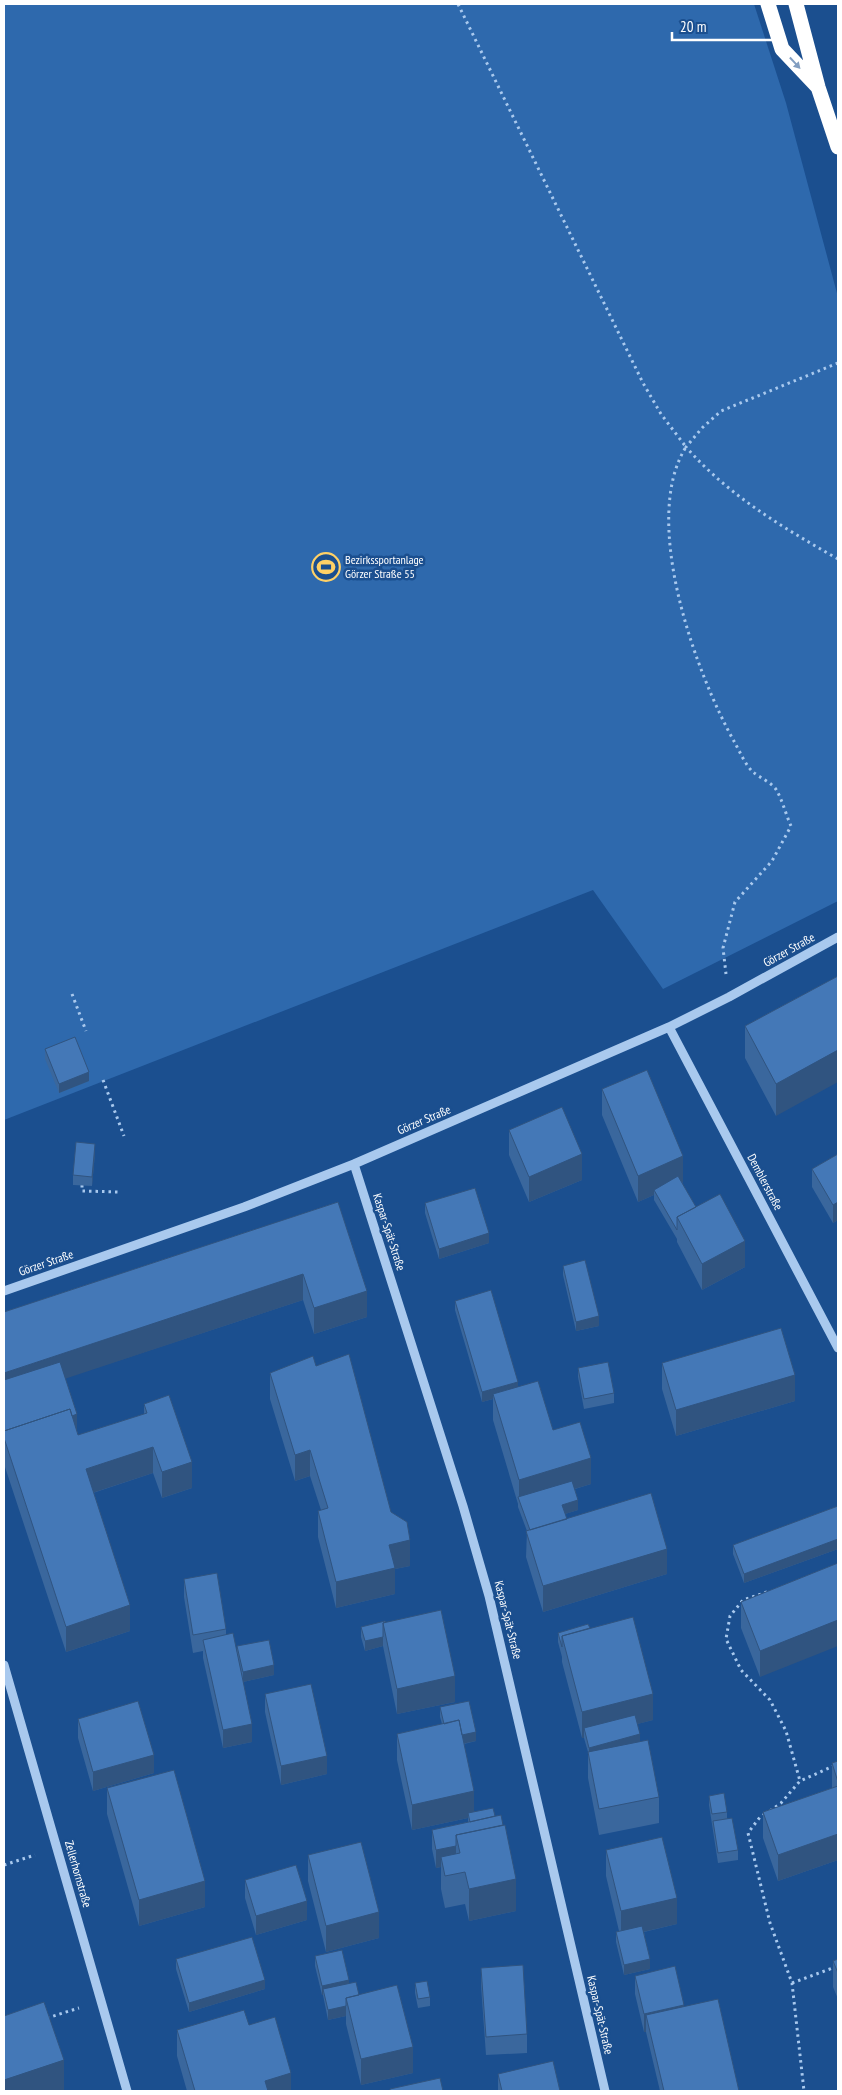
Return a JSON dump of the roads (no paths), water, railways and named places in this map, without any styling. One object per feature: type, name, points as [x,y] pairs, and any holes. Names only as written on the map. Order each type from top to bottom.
[{"type":"highway","points":[[768,4],[782,48],[818,87]]},
{"type":"highway","points":[[796,4],[818,87],[838,147]]},
{"type":"street","name":"Görzer Straße","points":[[4,1291],[244,1207],[354,1164],[669,1027],[729,997],[838,937]]},
{"type":"street","name":"Demblerstraße","points":[[669,1027],[838,1348]]},
{"type":"street","name":"Kaspar-Spät-Straße","points":[[354,1164],[463,1506],[489,1596],[605,2091]]},
{"type":"street","name":"Zellerhornstraße","points":[[4,1665],[127,2091]]},
{"type":"place","name":"Bezirkssportanlage Görzer Straße 55","points":[[326,567]]}]
